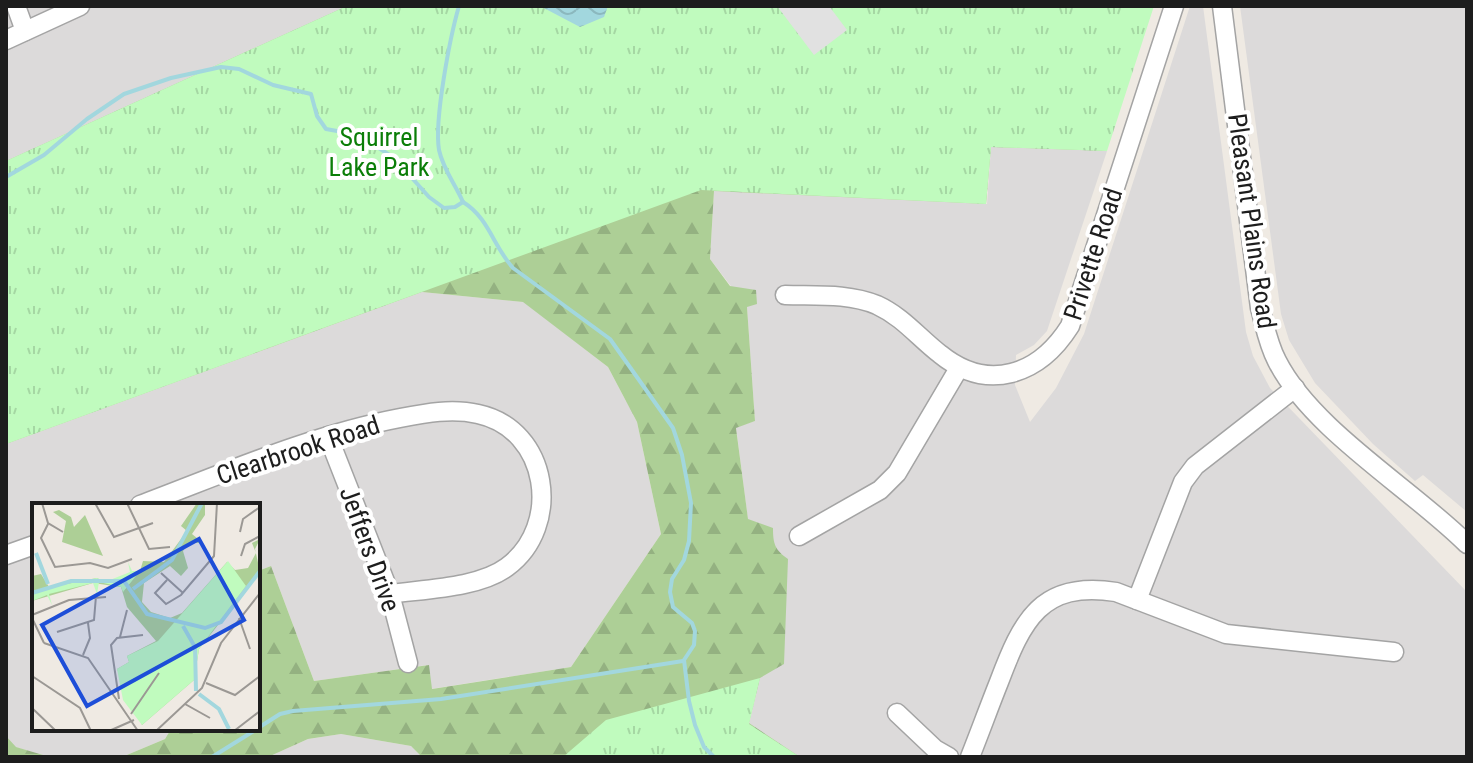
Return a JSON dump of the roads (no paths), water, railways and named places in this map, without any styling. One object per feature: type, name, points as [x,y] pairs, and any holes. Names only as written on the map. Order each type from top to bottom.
[{"type":"street","points":[[16,6],[25,31]]},
{"type":"street","points":[[6,40],[80,6]]},
{"type":"street","name":"Privette Road","points":[[785,295],[849,297],[873,304],[903,320],[959,368],[980,375],[1007,375],[1035,365],[1058,345],[1070,326],[1174,6]]},
{"type":"street","name":"Pleasant Plains Road","points":[[1222,6],[1260,308],[1270,347],[1295,388],[1326,422],[1467,544]]},
{"type":"street","points":[[799,536],[880,490],[897,473],[959,368]]},
{"type":"street","points":[[1137,600],[1176,496],[1189,474],[1195,466],[1295,388]]},
{"type":"street","name":"Clearbrook Road","points":[[145,503],[348,428],[456,411],[481,414],[499,422],[516,435],[538,466],[543,493],[538,525],[527,548],[490,577],[390,594]]},
{"type":"street","name":"Jeffers Drive","points":[[328,436],[390,594],[408,663]]},
{"type":"street","points":[[6,555],[32,546]]},
{"type":"street","points":[[970,757],[1011,649],[1027,620],[1055,598],[1076,591],[1100,590],[1137,600],[1226,634],[1394,652]]},
{"type":"street","points":[[897,713],[935,749],[949,757]]},
{"type":"water","points":[[540,6],[608,6],[604,17],[580,27]]},
{"type":"waterway","points":[[459,6],[444,78],[438,136],[443,164],[463,202]]},
{"type":"waterway","points":[[6,177],[44,155],[87,119],[124,94],[171,78],[221,67],[239,69],[273,85],[311,94],[317,116],[326,129],[359,135],[394,158],[429,197],[444,208],[463,202]]},
{"type":"waterway","points":[[463,202],[479,216],[513,268],[610,339],[673,428],[682,455],[691,503],[689,541],[684,560],[672,579],[670,592],[673,607],[692,623],[695,631],[694,645],[684,660],[689,701],[704,747],[714,757]]},
{"type":"waterway","points":[[260,727],[280,714],[293,711],[441,699],[683,661]]},
{"type":"waterway","points":[[212,757],[254,731]]},
{"type":"park label","name":"Squirrel Lake Park","points":[[379,152]]}]
